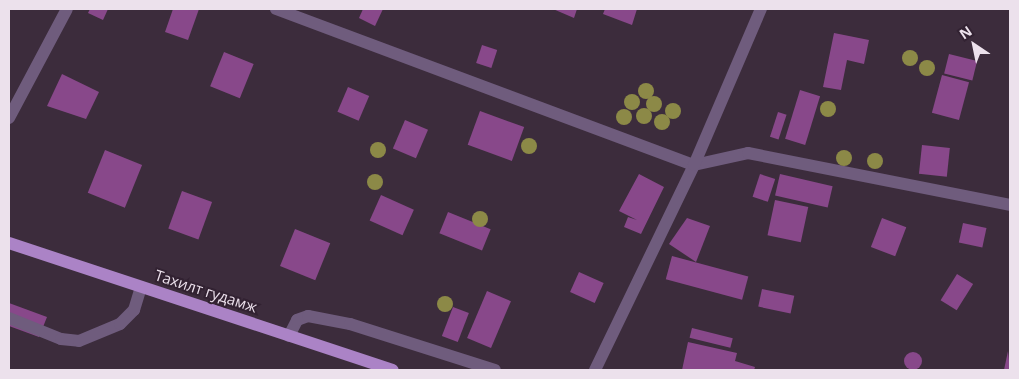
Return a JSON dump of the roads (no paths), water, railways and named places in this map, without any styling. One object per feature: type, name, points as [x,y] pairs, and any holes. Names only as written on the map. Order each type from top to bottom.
[{"type":"main road","name":"Тахилт гудамж","points":[[9,243],[392,370]]},
{"type":"street","points":[[9,118],[67,9]]},
{"type":"street","points":[[276,9],[694,165],[748,153],[1010,205]]},
{"type":"street","points":[[595,370],[694,165],[761,9]]},
{"type":"street","points":[[9,318],[61,340],[80,341],[120,324],[134,310],[141,287]]},
{"type":"street","points":[[289,336],[297,320],[308,316],[350,324],[495,370]]}]
